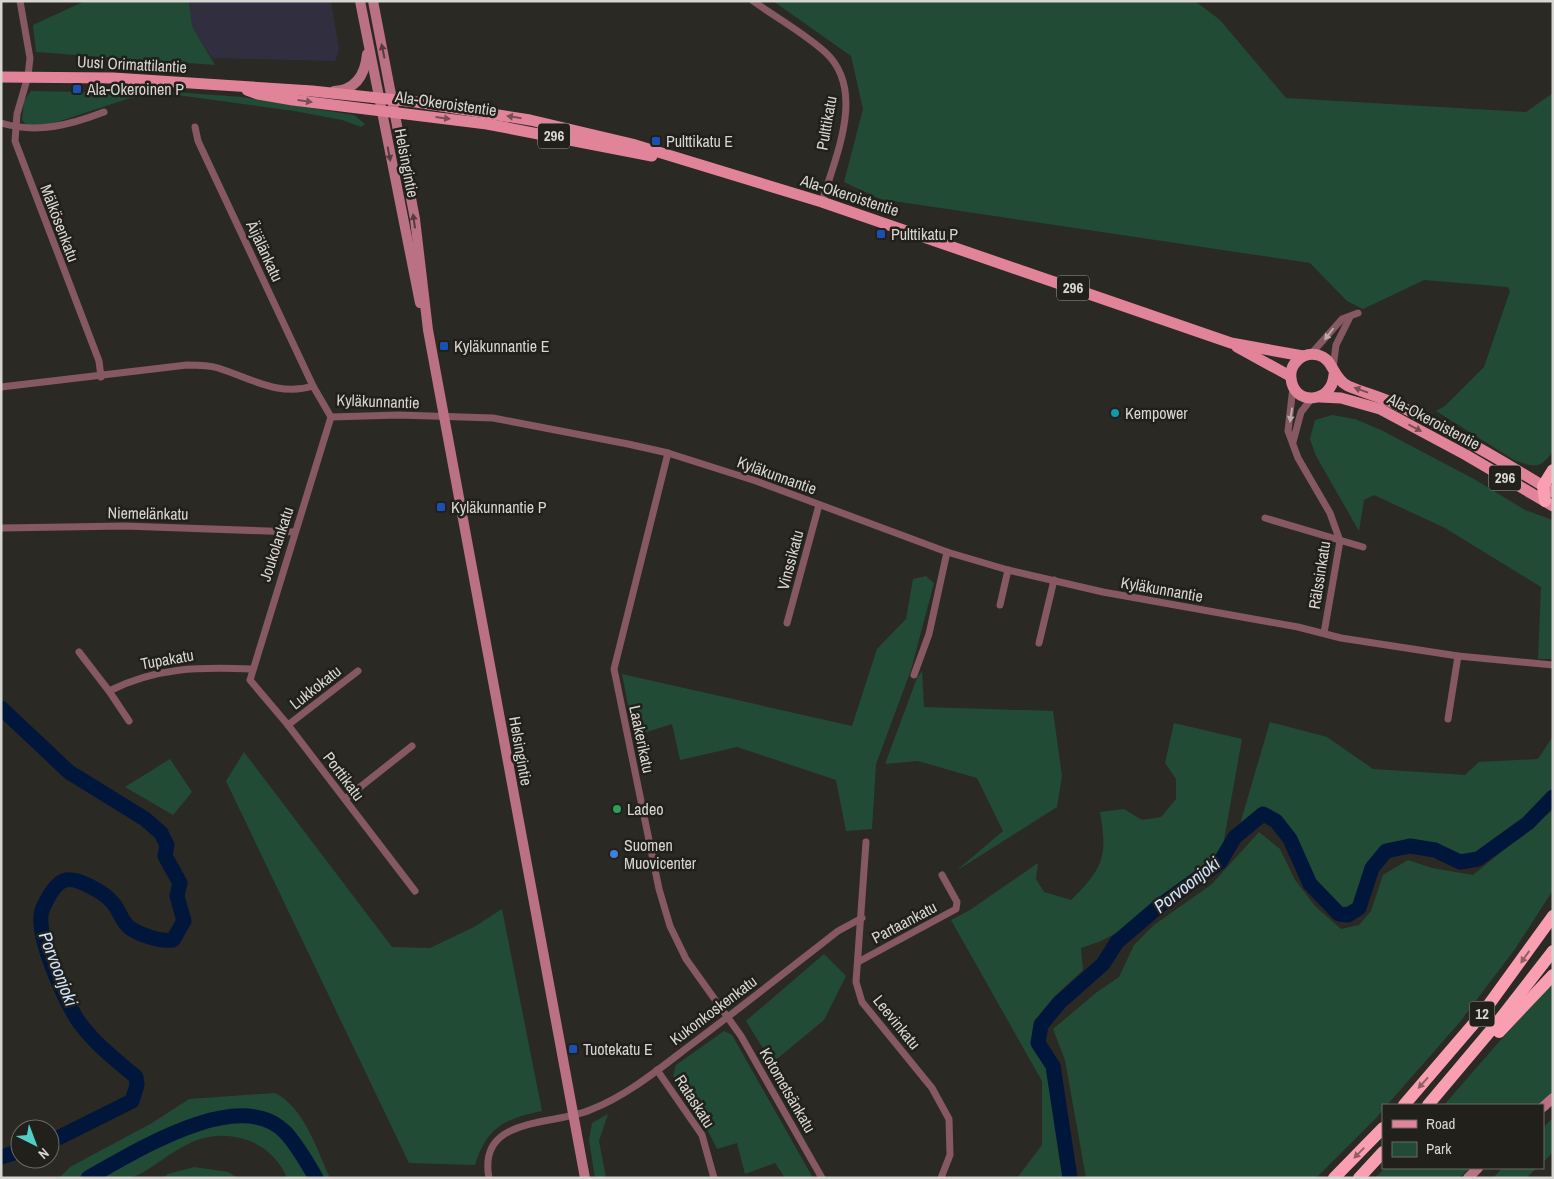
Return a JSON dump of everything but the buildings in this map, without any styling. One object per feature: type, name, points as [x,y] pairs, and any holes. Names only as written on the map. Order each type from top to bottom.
[{"type":"highway","points":[[1549,496],[1553,470]]},
{"type":"highway","name":"12","points":[[1405,1104],[1482,1014],[1553,916]]},
{"type":"highway","name":"12","points":[[1430,1104],[1497,1023],[1553,951]]},
{"type":"highway","points":[[1430,1104],[1553,974]]},
{"type":"highway","points":[[1334,1178],[1382,1129]]},
{"type":"highway","points":[[1359,1178],[1382,1154]]},
{"type":"main road","name":"Helsingintie","points":[[360,1],[403,223],[428,330],[585,1178]]},
{"type":"main road","name":"Helsingintie","points":[[373,1],[393,99],[414,220],[428,330]]},
{"type":"main road","points":[[326,92],[348,88],[362,76],[366,62],[366,36]]},
{"type":"main road","name":"Uusi Orimattilantie","points":[[1,76],[153,80],[240,88],[259,87],[326,92],[393,99]]},
{"type":"main road","name":"Uusi Orimattilantie","points":[[240,88],[258,94],[381,111]]},
{"type":"main road","name":"Ala-Okeroistentie","points":[[393,99],[530,120],[632,144],[822,202],[1232,343],[1307,355]]},
{"type":"main road","name":"Ala-Okeroistentie","points":[[381,111],[522,130],[712,169]]},
{"type":"main road","name":"Ala-Okeroistentie","points":[[1232,343],[1291,381]]},
{"type":"main road","points":[[1307,355],[1324,358],[1334,372],[1329,390],[1316,398],[1298,394],[1291,381],[1295,362],[1307,355]]},
{"type":"main road","name":"Ala-Okeroistentie","points":[[1334,372],[1348,385],[1390,402],[1421,418],[1549,496]]},
{"type":"main road","name":"Ala-Okeroistentie","points":[[1316,398],[1341,398],[1380,409],[1466,455],[1549,496]]},
{"type":"main road","points":[[1468,1178],[1477,1169]]},
{"type":"street","name":"Mälkösenkatu","points":[[20,1],[30,58],[25,76],[15,141],[98,361],[101,377]]},
{"type":"street","name":"Pulttikatu","points":[[753,1],[824,52],[841,75],[846,96],[843,126],[822,202]]},
{"type":"street","points":[[1,123],[30,130],[53,127],[104,112]]},
{"type":"street","name":"Äijälänkatu","points":[[195,128],[198,141],[313,386]]},
{"type":"street","points":[[1307,355],[1342,319],[1358,313]]},
{"type":"street","points":[[1334,372],[1336,345],[1350,317]]},
{"type":"street","points":[[1,387],[101,377],[187,365],[218,368],[271,388],[304,388],[313,386]]},
{"type":"street","name":"Rälssinkatu","points":[[1291,381],[1288,431],[1302,465],[1337,528],[1340,541],[1324,633]]},
{"type":"street","name":"Kyläkunnantie","points":[[313,386],[331,417],[444,416],[493,418],[668,453],[756,481],[947,552],[1008,570],[1145,600],[1324,633],[1341,638],[1458,656],[1553,665]]},
{"type":"street","points":[[1292,443],[1301,412],[1316,398]]},
{"type":"street","name":"Joukolankatu","points":[[250,680],[331,417]]},
{"type":"street","name":"Laakerikatu","points":[[668,453],[614,669],[659,890],[670,926],[686,959],[729,1016]]},
{"type":"street","name":"Vinssikatu","points":[[787,623],[819,505]]},
{"type":"street","points":[[1265,518],[1363,547]]},
{"type":"street","name":"Niemelänkatu","points":[[1,528],[125,526],[295,532]]},
{"type":"street","points":[[914,674],[929,634],[947,552]]},
{"type":"street","points":[[1000,605],[1008,570]]},
{"type":"street","points":[[1039,643],[1054,580]]},
{"type":"street","points":[[79,652],[129,721]]},
{"type":"street","points":[[1448,719],[1458,656]]},
{"type":"street","name":"Tupakatu","points":[[109,691],[132,679],[160,671],[201,667],[252,669]]},
{"type":"street","name":"Lukkokatu","points":[[288,725],[358,671]]},
{"type":"street","name":"Porttikatu","points":[[250,680],[288,725],[415,891]]},
{"type":"street","points":[[344,799],[412,746]]},
{"type":"street","name":"Leevinkatu","points":[[866,842],[856,982],[862,1002],[932,1088],[949,1118],[950,1155],[941,1178]]},
{"type":"street","name":"Partaankatu","points":[[858,962],[956,909],[957,902],[942,875]]},
{"type":"street","name":"Kukonkoskenkatu","points":[[489,1178],[486,1165],[489,1151],[498,1139],[507,1132],[518,1127],[590,1111],[612,1100],[657,1070],[838,931],[862,918]]},
{"type":"street","name":"Kotometsänkatu","points":[[729,1016],[822,1178]]},
{"type":"street","name":"Rataskatu","points":[[657,1070],[702,1135],[714,1178]]},
{"type":"shaded area","points":[[189,1],[331,1],[339,49],[335,61],[212,58],[192,26]]},
{"type":"green space","points":[[85,1],[189,1],[192,26],[215,65],[36,52],[33,25]]},
{"type":"green space","points":[[773,1],[1195,1],[1220,20],[1286,98],[1526,112],[1553,93],[1553,451],[1544,461],[1536,465],[1514,460],[1436,411],[1445,406],[1484,367],[1510,291],[1508,287],[1424,280],[1363,309],[1347,301],[1310,263],[880,199],[844,182],[863,109],[851,56]]},
{"type":"green space","points":[[118,88],[242,97],[354,115],[365,124],[361,127],[342,120],[294,111],[163,93],[130,98],[51,124],[27,126],[22,120],[24,101],[31,91],[85,92]]},
{"type":"green space","points":[[1332,415],[1355,419],[1381,430],[1474,479],[1525,510],[1553,520],[1553,659],[1538,659],[1541,587],[1445,528],[1374,495],[1364,500],[1359,531],[1316,456],[1310,439],[1315,420]]},
{"type":"green space","points":[[926,576],[934,583],[911,670],[876,764],[872,829],[846,831],[836,780],[737,747],[680,760],[672,724],[634,736],[622,674],[852,726],[877,649],[906,619],[913,579]]},
{"type":"green space","points":[[922,671],[924,707],[1053,711],[1062,776],[1057,807],[956,871],[1003,831],[977,778],[918,761],[885,764],[917,678]]},
{"type":"green space","points":[[1270,722],[1327,737],[1373,769],[1465,775],[1479,762],[1538,759],[1553,736],[1553,791],[1525,819],[1476,853],[1460,855],[1436,845],[1411,842],[1386,845],[1367,867],[1354,906],[1342,907],[1315,880],[1306,866],[1292,830],[1278,815],[1266,808],[1258,811],[1238,831]]},
{"type":"green space","points":[[1174,723],[1242,739],[1222,851],[1120,931],[1101,941],[1081,948],[1083,970],[1055,996],[1034,1021],[1031,1044],[1045,1064],[1063,1161],[1062,1178],[1017,1178],[1042,1145],[1042,1081],[951,920],[970,910],[1038,863],[1036,879],[1044,892],[1071,900],[1090,879],[1100,861],[1103,851],[1103,840],[1100,812],[1124,809],[1142,820],[1161,817],[1176,799],[1176,779],[1165,763]]},
{"type":"green space","points":[[244,752],[392,947],[430,948],[474,927],[502,909],[542,1111],[517,1117],[491,1133],[475,1165],[409,1163],[226,781]]},
{"type":"green space","points":[[170,759],[192,792],[173,815],[125,787]]},
{"type":"green space","points":[[1553,810],[1553,890],[1515,949],[1459,1023],[1388,1104],[1382,1104],[1382,1111],[1377,1117],[1316,1178],[1086,1178],[1065,1060],[1053,1029],[1097,992],[1119,977],[1134,945],[1154,925],[1212,884],[1259,832],[1280,849],[1295,880],[1315,906],[1341,929],[1359,925],[1371,911],[1383,875],[1408,860],[1432,868],[1473,875]]},
{"type":"green space","points":[[824,954],[846,976],[824,1020],[772,1063],[746,1021]]},
{"type":"green space","points":[[1553,980],[1553,1092],[1539,1104],[1445,1104]]},
{"type":"green space","points":[[724,1031],[732,1035],[813,1178],[785,1178],[775,1163],[745,1174],[737,1143],[717,1149],[697,1109],[673,1076],[676,1065]]},
{"type":"green space","points":[[275,1093],[294,1108],[302,1119],[315,1142],[330,1178],[287,1178],[277,1161],[262,1147],[250,1141],[237,1138],[214,1136],[183,1146],[136,1176],[59,1178],[70,1167],[152,1123],[189,1099]]},
{"type":"green space","points":[[608,1114],[599,1141],[606,1178],[595,1178],[589,1140],[592,1123]]},
{"type":"green space","points":[[1553,1118],[1553,1152],[1544,1161],[1544,1127]]},
{"type":"green space","points":[[194,1167],[228,1172],[238,1178],[163,1178],[168,1174]]},
{"type":"green space","points":[[1384,1169],[1469,1169],[1459,1178],[1375,1178]]},
{"type":"green space","points":[[1501,1169],[1536,1169],[1526,1178],[1493,1178]]},
{"type":"waterway","name":"Porvoonjoki","points":[[1,708],[69,772],[145,819],[161,833],[167,845],[165,856],[180,883],[177,896],[184,921],[173,940],[151,937],[130,928],[109,899],[90,886],[75,880],[60,883],[54,889],[43,908],[41,918],[42,932],[46,948],[66,999],[85,1030],[136,1077],[137,1085],[132,1101],[60,1137]]},
{"type":"waterway","name":"Porvoonjoki","points":[[1070,1178],[1053,1066],[1038,1043],[1041,1025],[1059,1003],[1103,964],[1117,942],[1158,907],[1220,862],[1235,837],[1263,814],[1276,821],[1290,839],[1310,884],[1339,914],[1348,915],[1359,908],[1372,868],[1386,851],[1410,846],[1435,850],[1460,862],[1478,859],[1528,823],[1553,797]]},
{"type":"waterway","name":"Porvoonjoki","points":[[88,1178],[158,1140],[187,1128],[215,1119],[242,1116],[266,1120],[286,1133],[316,1178]]},
{"type":"waterway","name":"Porvoonjoki","points":[[1,1157],[10,1154]]},
{"type":"place","name":"Ala-Okeroinen P","points":[[77,89]]},
{"type":"place","name":"Pulttikatu E","points":[[656,141]]},
{"type":"place","name":"Pulttikatu P","points":[[881,234]]},
{"type":"place","name":"Kyläkunnantie E","points":[[444,346]]},
{"type":"place","name":"Kempower","points":[[1115,413]]},
{"type":"place","name":"Kyläkunnantie P","points":[[441,507]]},
{"type":"place","name":"Ladeo","points":[[617,809]]},
{"type":"place","name":"Suomen Muovicenter","points":[[614,854]]},
{"type":"place","name":"Tuotekatu E","points":[[573,1049]]}]
